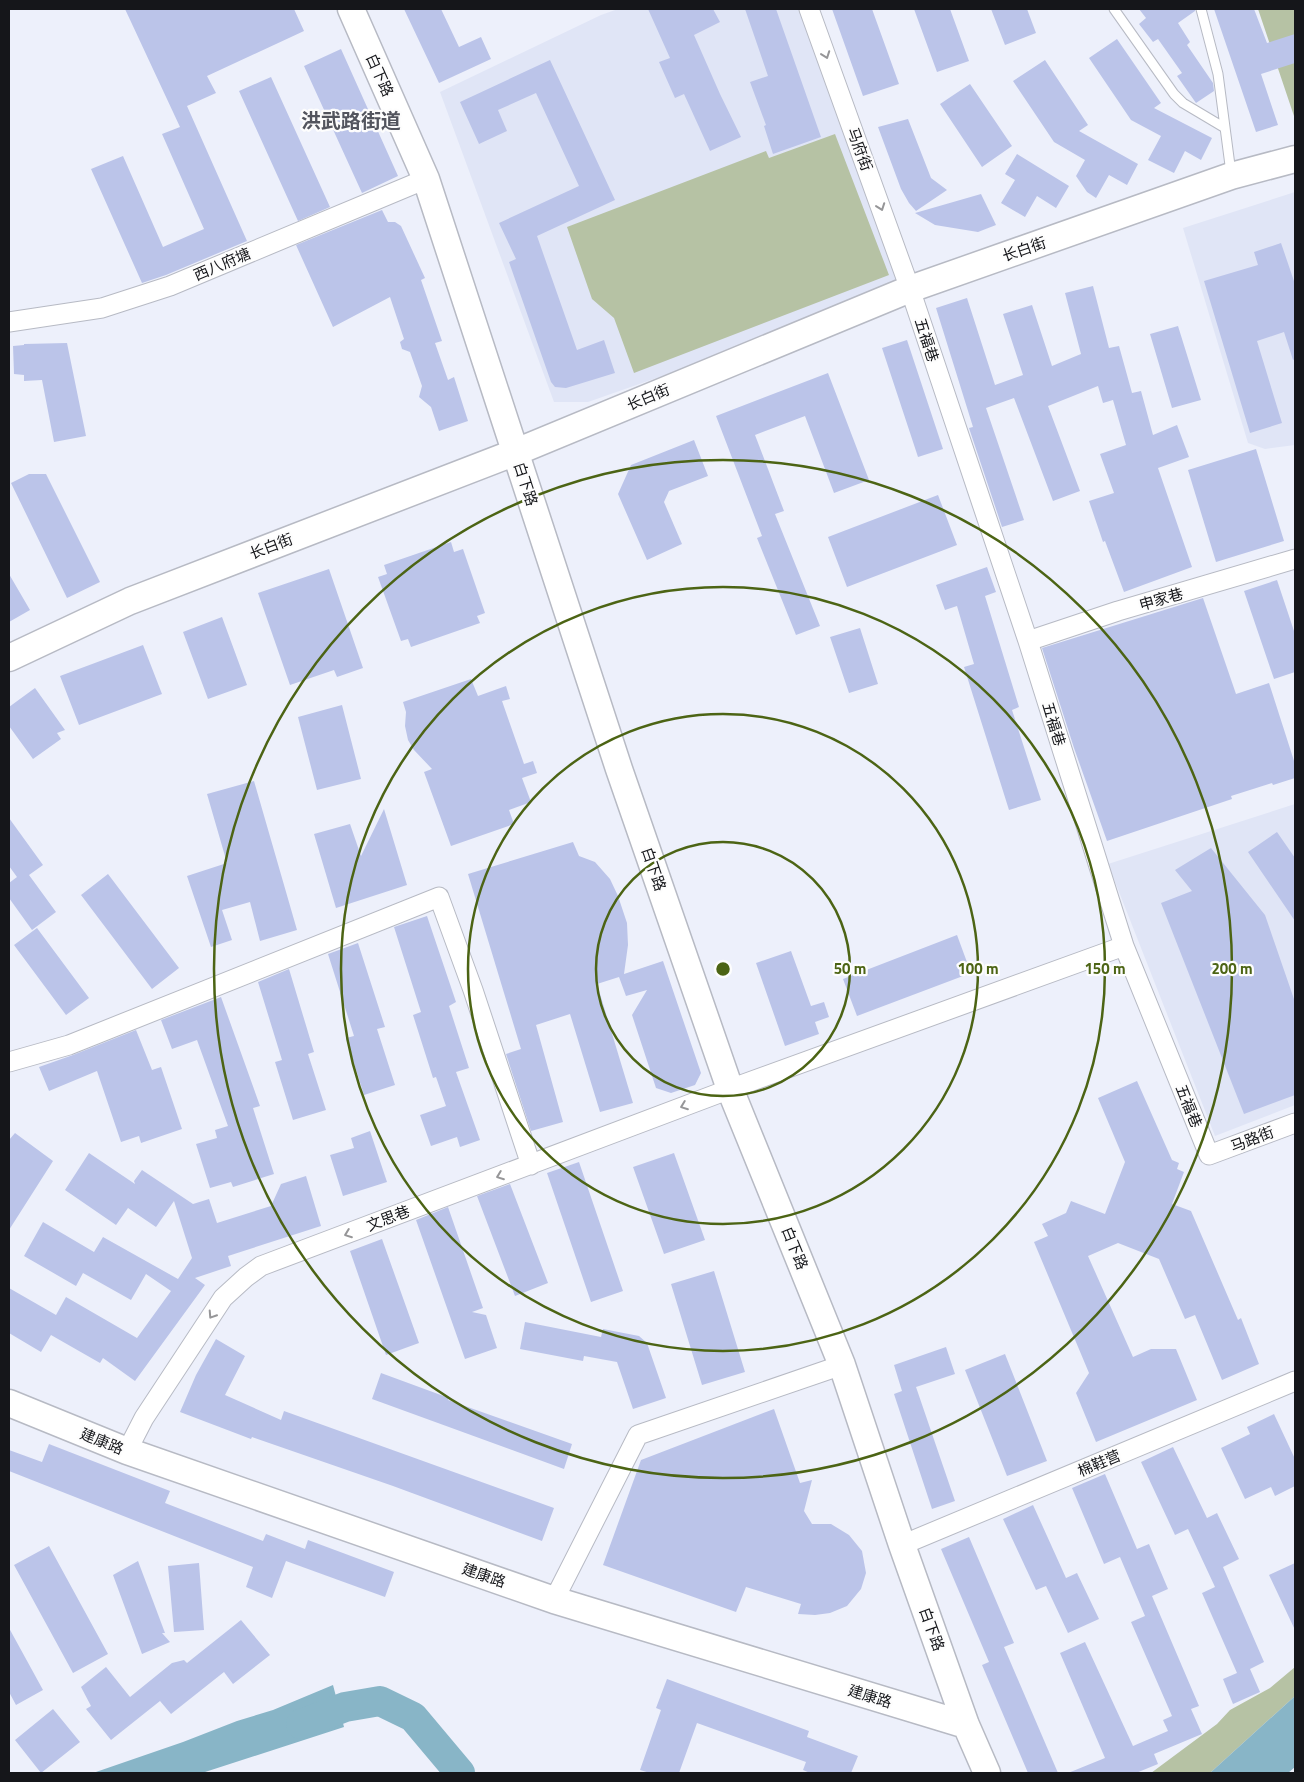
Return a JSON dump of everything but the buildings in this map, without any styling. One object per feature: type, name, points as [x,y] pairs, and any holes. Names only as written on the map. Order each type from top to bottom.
[{"type":"main road","name":"白下路","points":[[351,9],[426,179],[619,769],[730,1089],[842,1365],[902,1545],[966,1725],[987,1773]]},
{"type":"main road","name":"长白街","points":[[9,658],[130,600],[516,452],[910,289],[1231,176],[1295,159]]},
{"type":"main road","name":"建康路","points":[[9,1404],[127,1451],[554,1600],[966,1725]]},
{"type":"street","name":"马府街","points":[[809,9],[910,289]]},
{"type":"street","name":"西八府塘","points":[[9,322],[102,308],[170,286],[426,179]]},
{"type":"street","name":"五福巷","points":[[910,289],[1028,641],[1124,946],[1209,1156]]},
{"type":"street","name":"申家巷","points":[[1028,641],[1118,611],[1295,559]]},
{"type":"street","points":[[9,1062],[69,1045],[439,897],[473,990],[531,1165]]},
{"type":"street","name":"文思巷","points":[[127,1451],[144,1418],[223,1298],[261,1266],[730,1089],[1124,946]]},
{"type":"street","name":"马路街","points":[[1209,1156],[1295,1123]]},
{"type":"street","points":[[554,1600],[638,1436],[842,1365]]},
{"type":"street","name":"棉鞋营","points":[[902,1545],[1295,1381]]},
{"type":"lane","points":[[1114,9],[1174,94],[1183,103],[1225,128]]},
{"type":"lane","points":[[1201,9],[1218,74],[1231,176]]},
{"type":"shaded area","points":[[618,9],[809,9],[910,289],[588,402],[554,402],[440,92],[601,15]]},
{"type":"shaded area","points":[[1295,192],[1295,445],[1265,449],[1248,443],[1183,228]]},
{"type":"shaded area","points":[[1295,804],[1295,1105],[1215,1136],[1108,864]]},
{"type":"green space","points":[[1258,9],[1295,9],[1295,119]]},
{"type":"green space","points":[[835,134],[889,275],[634,373],[614,318],[592,299],[567,227],[766,151],[769,158]]},
{"type":"green space","points":[[1295,1667],[1295,1696],[1210,1773],[1151,1773],[1217,1724],[1230,1710],[1270,1688]]},
{"type":"water","points":[[333,1685],[344,1727],[202,1773],[93,1773],[237,1721],[273,1710]]},
{"type":"water","points":[[1295,1696],[1295,1767],[1288,1773],[1210,1773]]},
{"type":"waterway","points":[[301,1724],[345,1707],[380,1701],[413,1717],[460,1773]]},
{"type":"district","name":"洪武路街道","points":[[351,120]]}]
